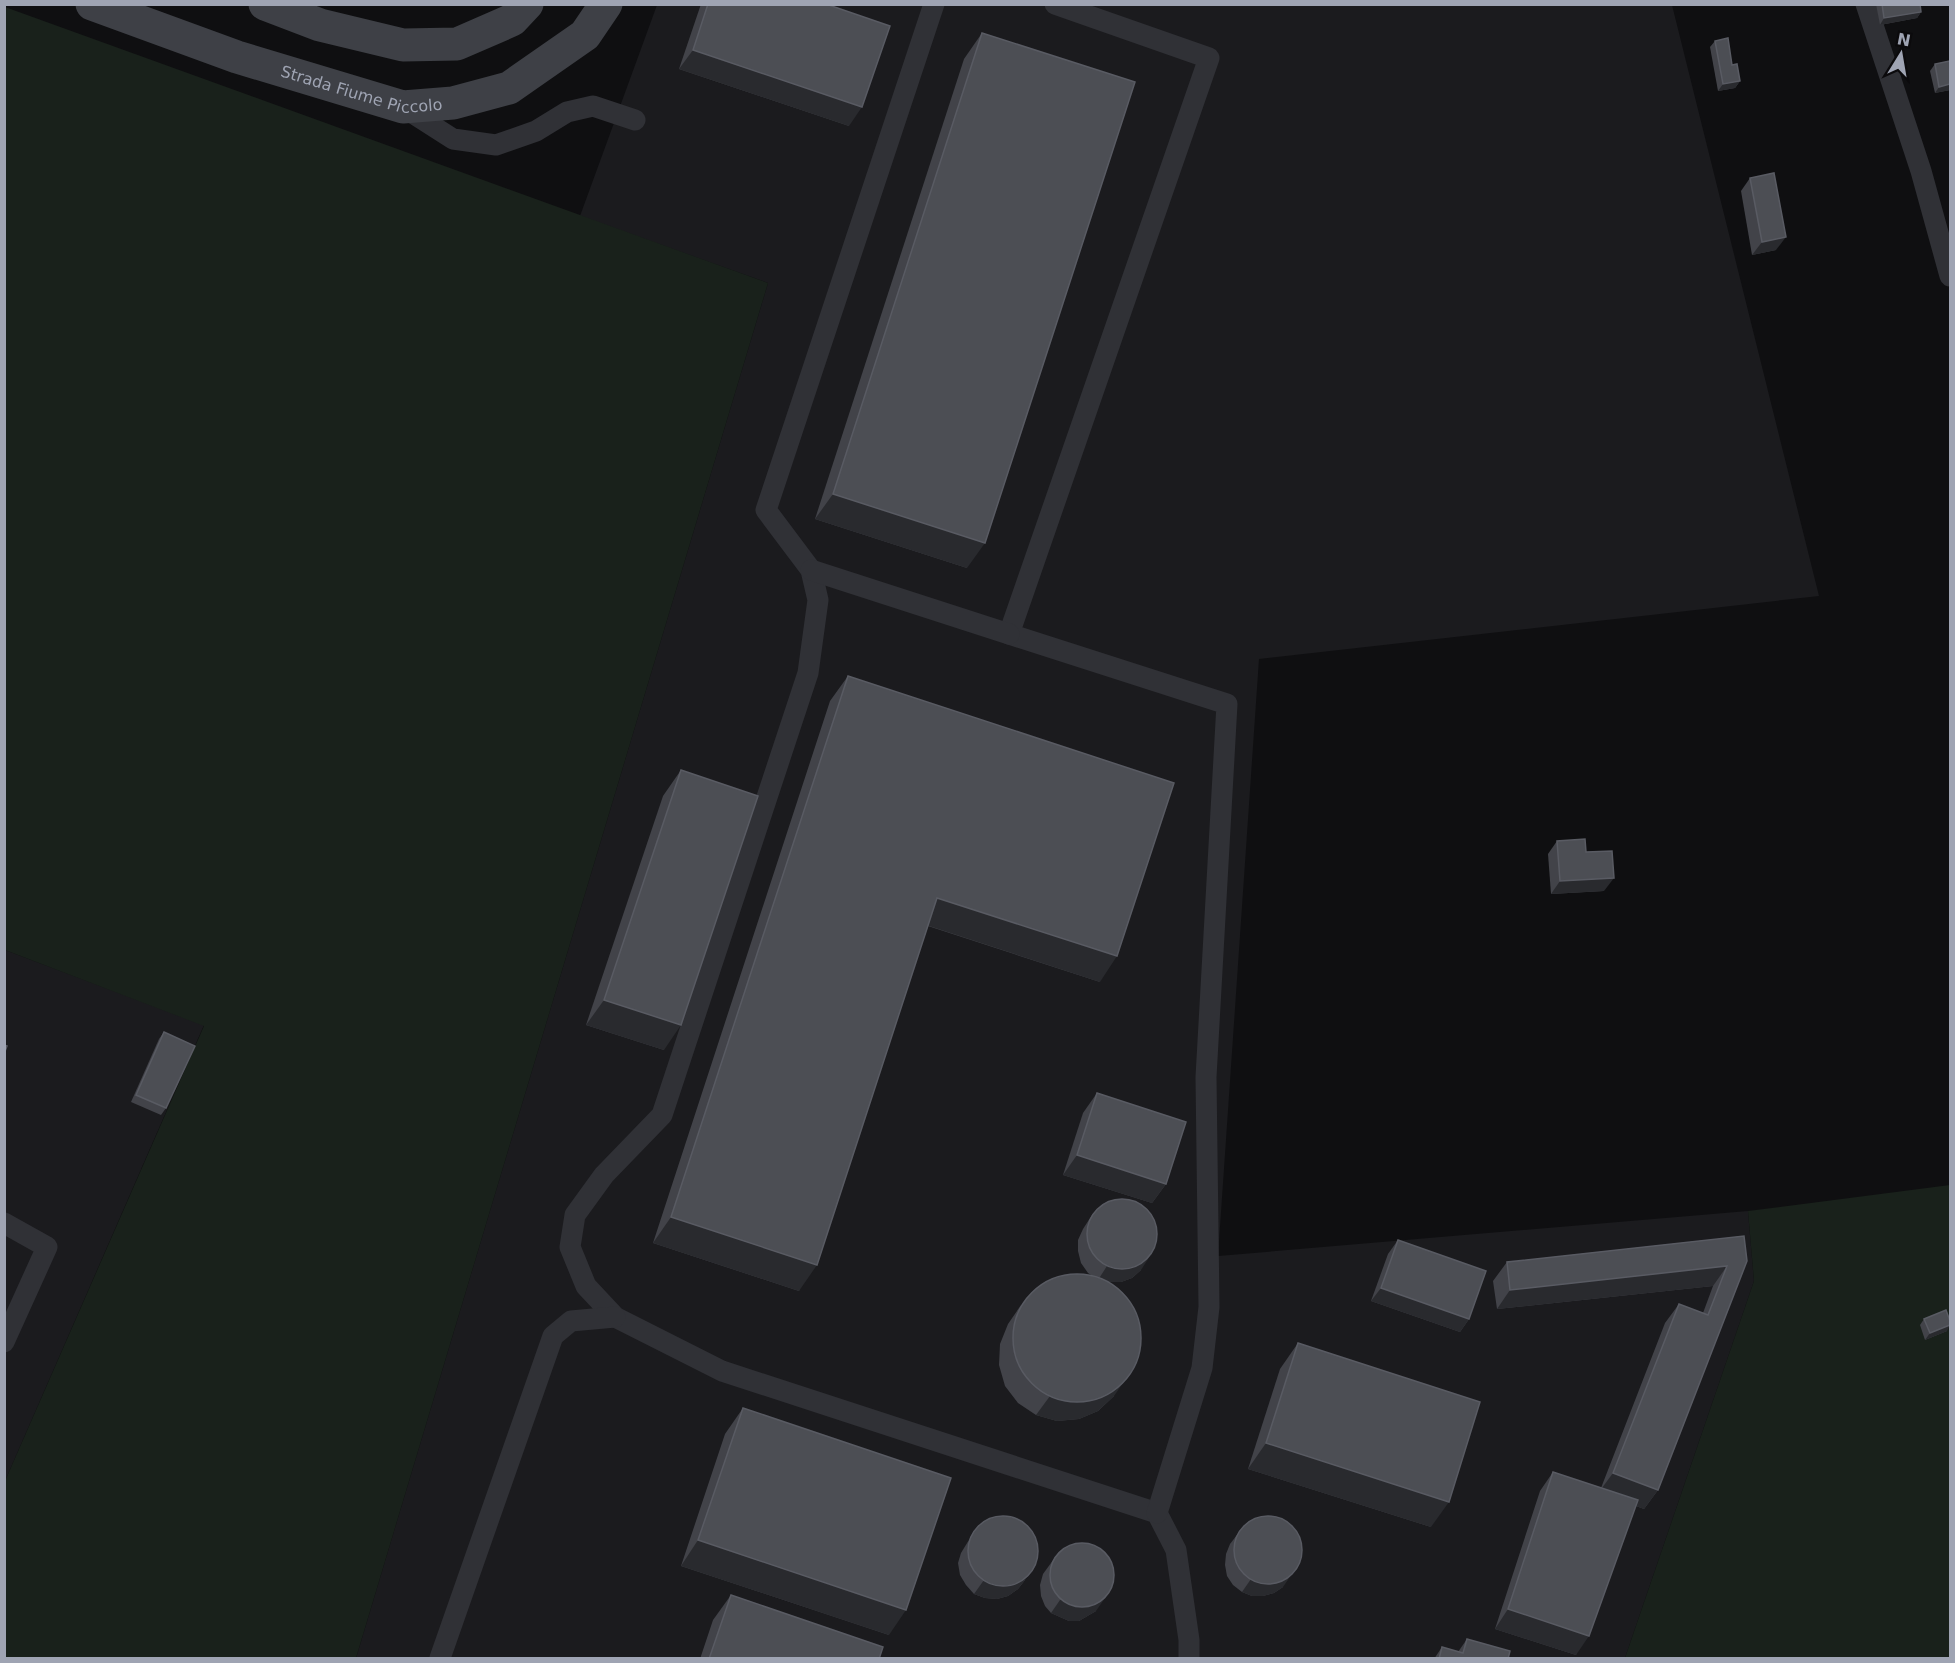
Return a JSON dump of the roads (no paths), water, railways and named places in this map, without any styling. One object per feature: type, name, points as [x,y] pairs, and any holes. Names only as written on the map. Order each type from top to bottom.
[{"type":"main road","name":"Strada Fiume Piccolo","points":[[92,4],[237,57],[403,107],[453,103],[510,88],[585,35],[606,4]]},
{"type":"main road","points":[[265,4],[320,25],[403,45],[457,44],[512,20],[527,4]]},
{"type":"lane","points":[[934,4],[766,510],[811,570],[818,600],[808,673],[662,1115],[604,1175],[575,1215],[570,1247],[586,1286],[615,1317],[722,1371],[1157,1514],[1176,1550],[1189,1640],[1189,1659]]},
{"type":"lane","points":[[1009,634],[1209,58],[1055,4]]},
{"type":"lane","points":[[1866,4],[1921,171],[1950,276]]},
{"type":"lane","points":[[403,107],[453,139],[496,145],[536,131],[567,112],[593,106],[635,120]]},
{"type":"lane","points":[[811,570],[1227,704],[1206,1077],[1209,1307],[1202,1368],[1157,1514]]},
{"type":"lane","points":[[4,1223],[47,1247],[4,1342]]},
{"type":"lane","points":[[440,1659],[553,1336],[571,1321],[615,1317]]}]
